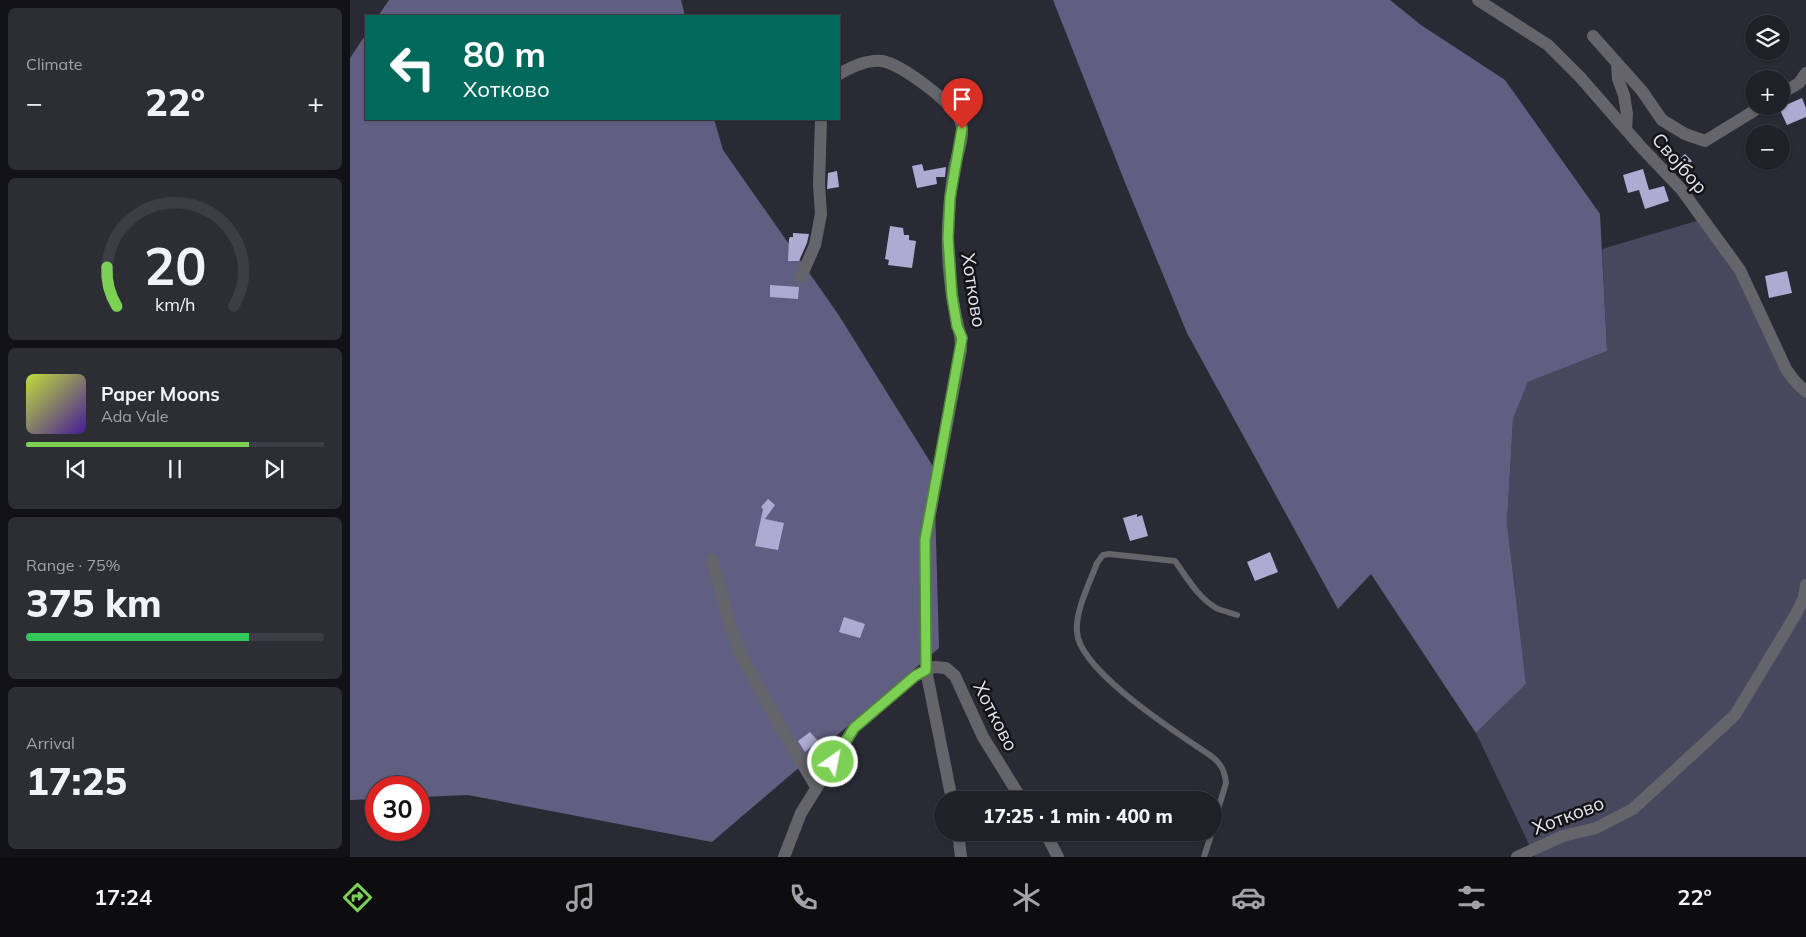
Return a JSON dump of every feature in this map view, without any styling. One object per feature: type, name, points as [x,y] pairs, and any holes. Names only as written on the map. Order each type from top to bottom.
[{"type":"street","name":"Својбор","points":[[1478,0],[1548,45],[1580,77],[1681,189],[1740,270],[1786,369],[1806,392]]},
{"type":"street","points":[[1593,36],[1642,91],[1662,120],[1685,134],[1705,141],[1747,115]]},
{"type":"street","name":"Хотково","points":[[840,74],[866,62],[883,61],[898,67],[912,75],[953,108],[960,119],[962,129],[954,167],[948,234],[952,296],[957,326],[962,338],[925,540],[926,670],[950,791]]},
{"type":"street","points":[[1617,64],[1618,79],[1628,114],[1626,130]]},
{"type":"street","points":[[1790,88],[1799,83],[1806,73]]},
{"type":"street","points":[[801,277],[815,245],[821,214],[819,185],[821,120]]},
{"type":"street","points":[[712,560],[731,628],[741,654],[781,728],[816,787]]},
{"type":"street","name":"Хотково","points":[[1517,857],[1562,836],[1596,828],[1633,809],[1736,715],[1779,646],[1804,598],[1806,585]]},
{"type":"street","name":"Хотково","points":[[926,670],[934,667],[946,668],[955,676],[983,737],[1016,791]]},
{"type":"street","points":[[784,857],[801,813],[854,728],[915,676],[926,670]]},
{"type":"street","points":[[959,841],[961,857]]},
{"type":"street","points":[[1050,841],[1058,857]]},
{"type":"lane","points":[[1222,797],[1226,783],[1220,764],[1146,712],[1090,661],[1080,647],[1077,623],[1097,562],[1103,555],[1109,554],[1175,561],[1206,601],[1218,609],[1237,614]]},
{"type":"lane","points":[[1204,857],[1209,841]]},
{"type":"shaded area","points":[[389,0],[681,0],[685,15],[379,15]]},
{"type":"shaded area","points":[[1053,0],[1390,0],[1421,25],[1505,80],[1600,214],[1607,351],[1528,382],[1513,419],[1507,523],[1526,684],[1476,733],[1371,574],[1338,609],[1187,333]]},
{"type":"shaded area","points":[[365,36],[365,120],[714,120],[723,150],[838,314],[934,468],[939,648],[712,842],[468,795],[430,797],[430,776],[365,776],[365,799],[350,800],[350,58]]},
{"type":"shaded area","points":[[1703,219],[1724,248],[1778,354],[1806,392],[1806,857],[1535,857],[1476,733],[1526,684],[1507,523],[1513,419],[1528,382],[1607,351],[1602,249]]},
{"type":"building","points":[[1802,98],[1806,108],[1806,117],[1787,125],[1782,115],[1790,115],[1790,103]]},
{"type":"building","points":[[1685,154],[1692,161],[1682,170],[1675,163]]},
{"type":"building","points":[[922,164],[924,171],[946,167],[945,177],[936,177],[937,184],[917,188],[912,166]]},
{"type":"building","points":[[1643,169],[1649,190],[1664,186],[1669,201],[1645,209],[1639,190],[1628,193],[1623,175]]},
{"type":"building","points":[[837,171],[839,187],[827,189],[828,173]]},
{"type":"building","points":[[890,226],[903,228],[904,235],[909,235],[909,240],[916,241],[912,268],[888,265],[889,260],[885,259]]},
{"type":"building","points":[[793,233],[809,234],[799,261],[788,261],[789,239],[793,237]]},
{"type":"building","points":[[1787,271],[1792,293],[1769,298],[1765,276]]},
{"type":"building","points":[[770,285],[799,287],[798,299],[770,297]]},
{"type":"building","points":[[768,499],[775,505],[765,519],[784,523],[778,550],[755,546],[763,509],[761,507]]},
{"type":"building","points":[[1137,514],[1137,517],[1142,515],[1148,536],[1130,541],[1123,518]]},
{"type":"building","points":[[1270,552],[1278,572],[1255,581],[1247,562]]},
{"type":"building","points":[[844,617],[865,624],[860,638],[839,632]]},
{"type":"building","points":[[810,732],[818,741],[805,752],[798,741]]},
{"type":"route","points":[[833,762],[854,728],[915,676],[926,670],[925,540],[962,338],[957,326],[952,296],[948,250],[950,198],[962,129]]}]
